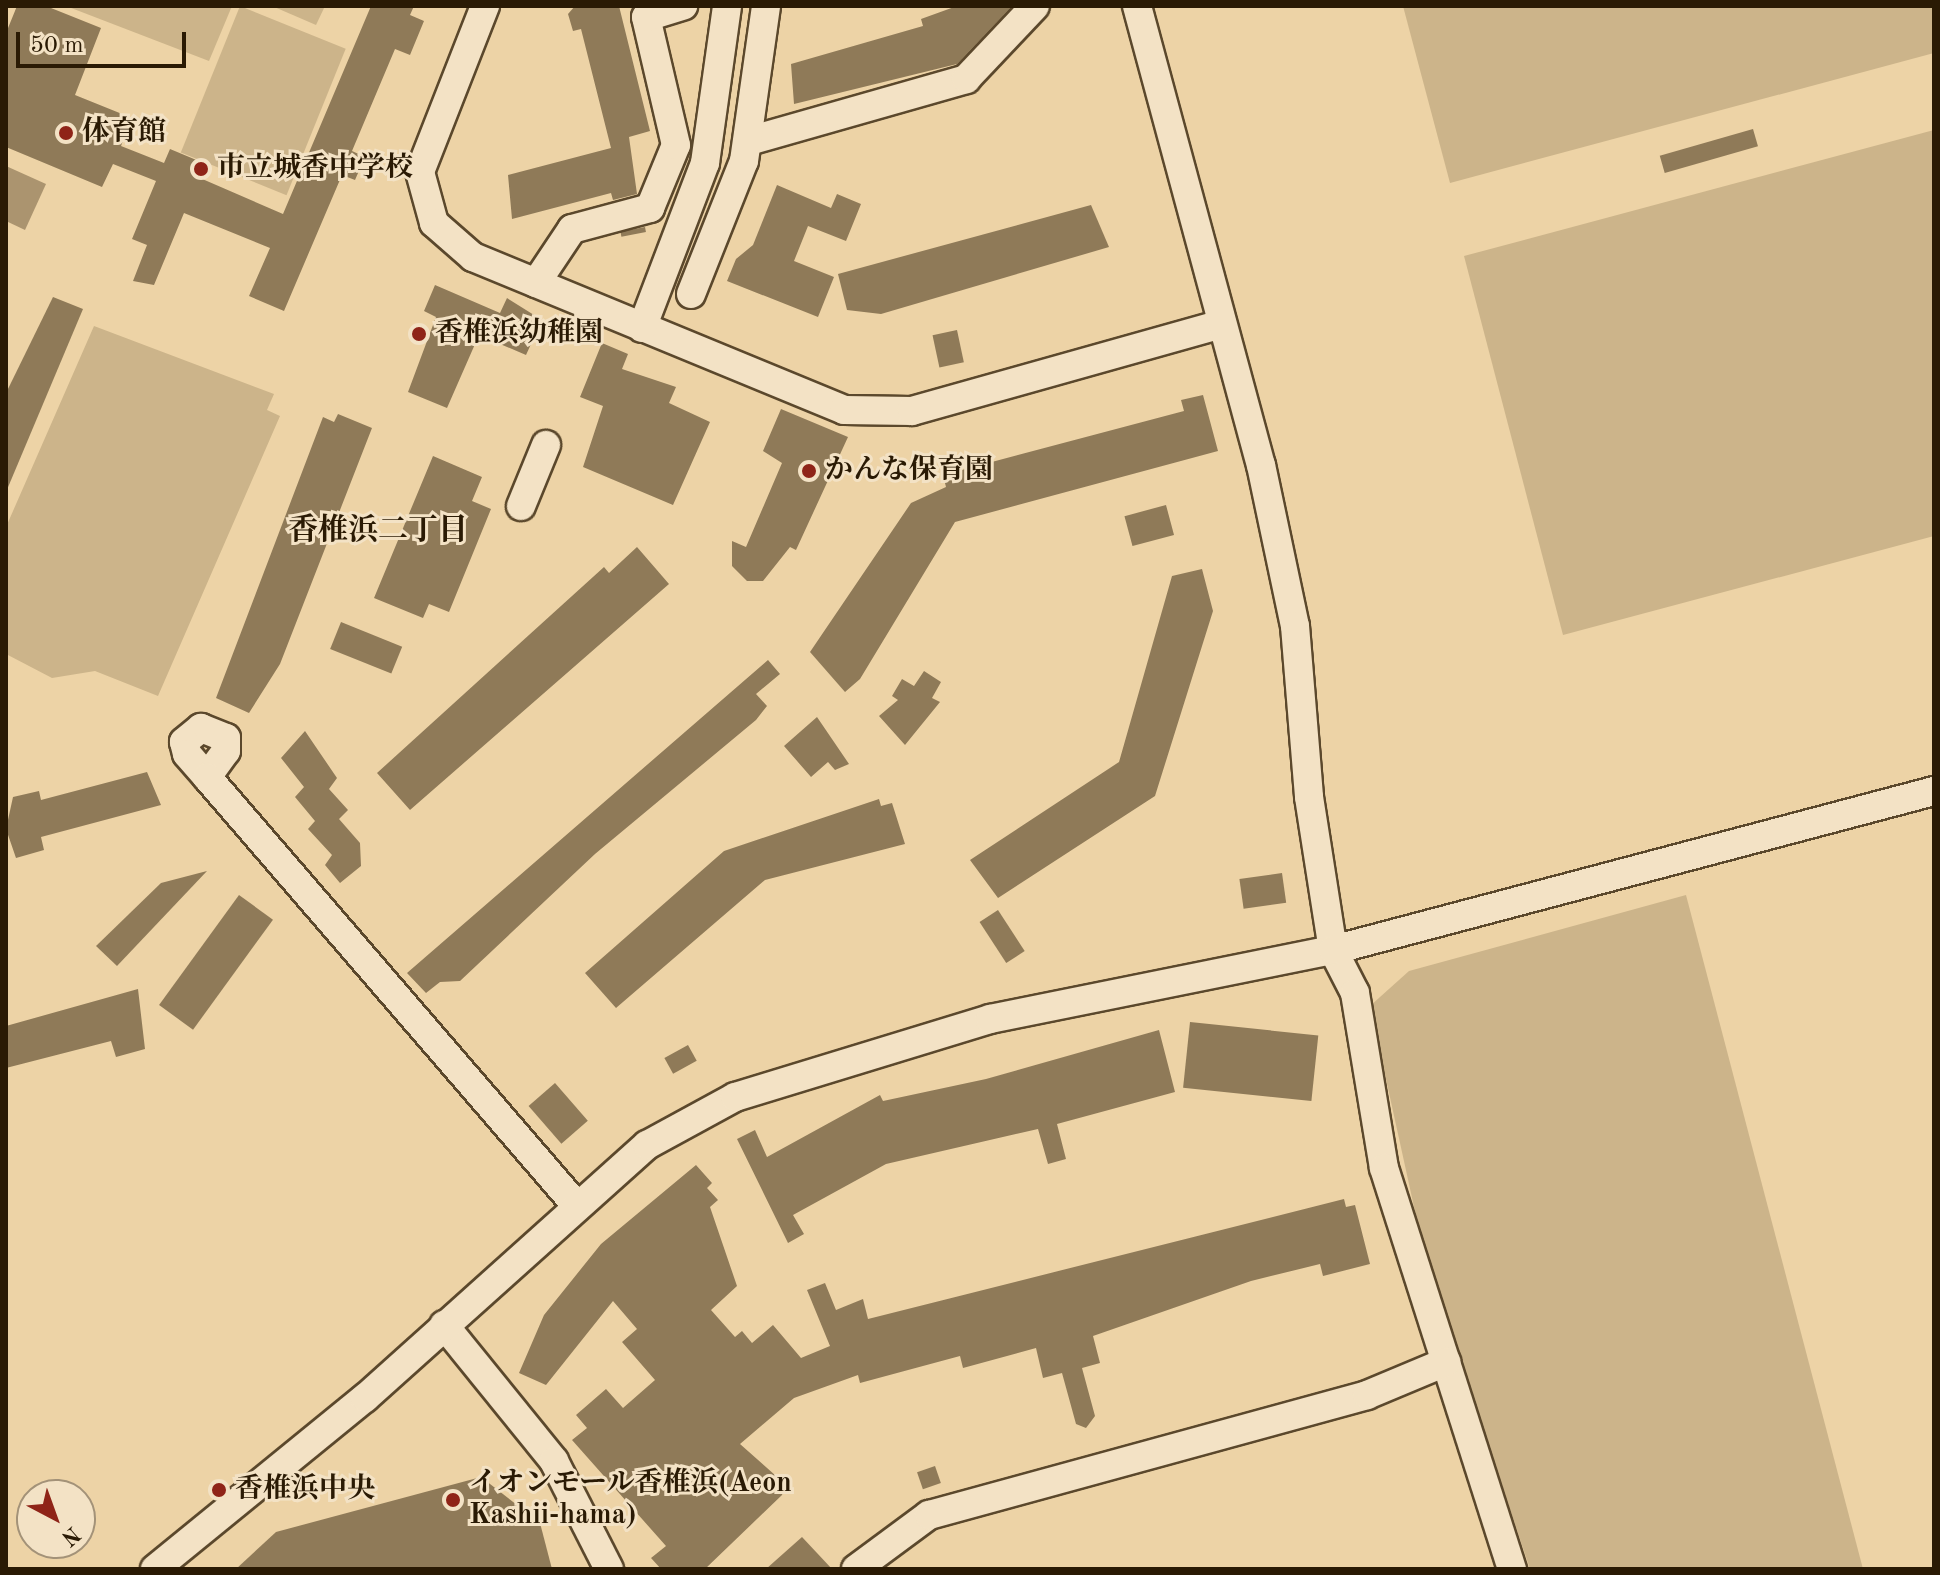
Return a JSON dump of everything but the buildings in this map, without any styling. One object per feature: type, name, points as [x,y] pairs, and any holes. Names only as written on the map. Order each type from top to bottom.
[{"type":"street","points":[[485,6],[423,158],[422,197],[457,247],[536,283],[844,410],[912,411],[1218,325]]},
{"type":"street","points":[[536,283],[572,229],[650,208],[676,145],[646,17],[683,6]]},
{"type":"street","points":[[642,328],[705,163],[727,6]]},
{"type":"street","points":[[691,294],[727,214],[749,141],[766,6]]},
{"type":"street","points":[[749,141],[966,79],[1035,6]]},
{"type":"street","points":[[1137,6],[1218,325],[1261,465],[1295,626],[1309,797],[1333,950],[1355,993],[1384,1168],[1512,1569]]},
{"type":"street","points":[[521,506],[546,445]]},
{"type":"street","points":[[207,777],[576,1205]]},
{"type":"street","points":[[155,1569],[205,1535],[647,1145],[735,1097],[990,1019],[1333,950],[1934,791]]},
{"type":"street","points":[[444,1325],[554,1461],[609,1569]]},
{"type":"street","points":[[856,1569],[929,1515],[1367,1395],[1446,1362]]},
{"type":"shaded area","points":[[66,6],[232,6],[209,61]]},
{"type":"shaded area","points":[[240,6],[346,49],[287,195],[181,152]]},
{"type":"shaded area","points":[[272,6],[325,6],[316,25]]},
{"type":"shaded area","points":[[1403,6],[1934,6],[1934,53],[1450,183]]},
{"type":"shaded area","points":[[1934,130],[1934,536],[1563,635],[1464,256]]},
{"type":"shaded area","points":[[6,166],[46,184],[25,230],[6,221]]},
{"type":"shaded area","points":[[94,326],[274,394],[267,410],[280,416],[158,696],[95,671],[52,678],[6,654],[6,527]]},
{"type":"shaded area","points":[[1686,895],[1863,1569],[1530,1569],[1423,1248],[1370,1006],[1409,971]]},
{"type":"place","name":"体育館","points":[[66,133]]},
{"type":"place","name":"市立城香中学校","points":[[201,169]]},
{"type":"place","name":"香椎浜幼稚園","points":[[419,334]]},
{"type":"place","name":"かんな保育園","points":[[809,471]]},
{"type":"place","name":"香椎浜中央","points":[[219,1490]]},
{"type":"place","name":"イオンモール香椎浜(Aeon Kashii-hama)","points":[[453,1500]]},
{"type":"district","name":"香椎浜二丁目","points":[[378,531]]}]
